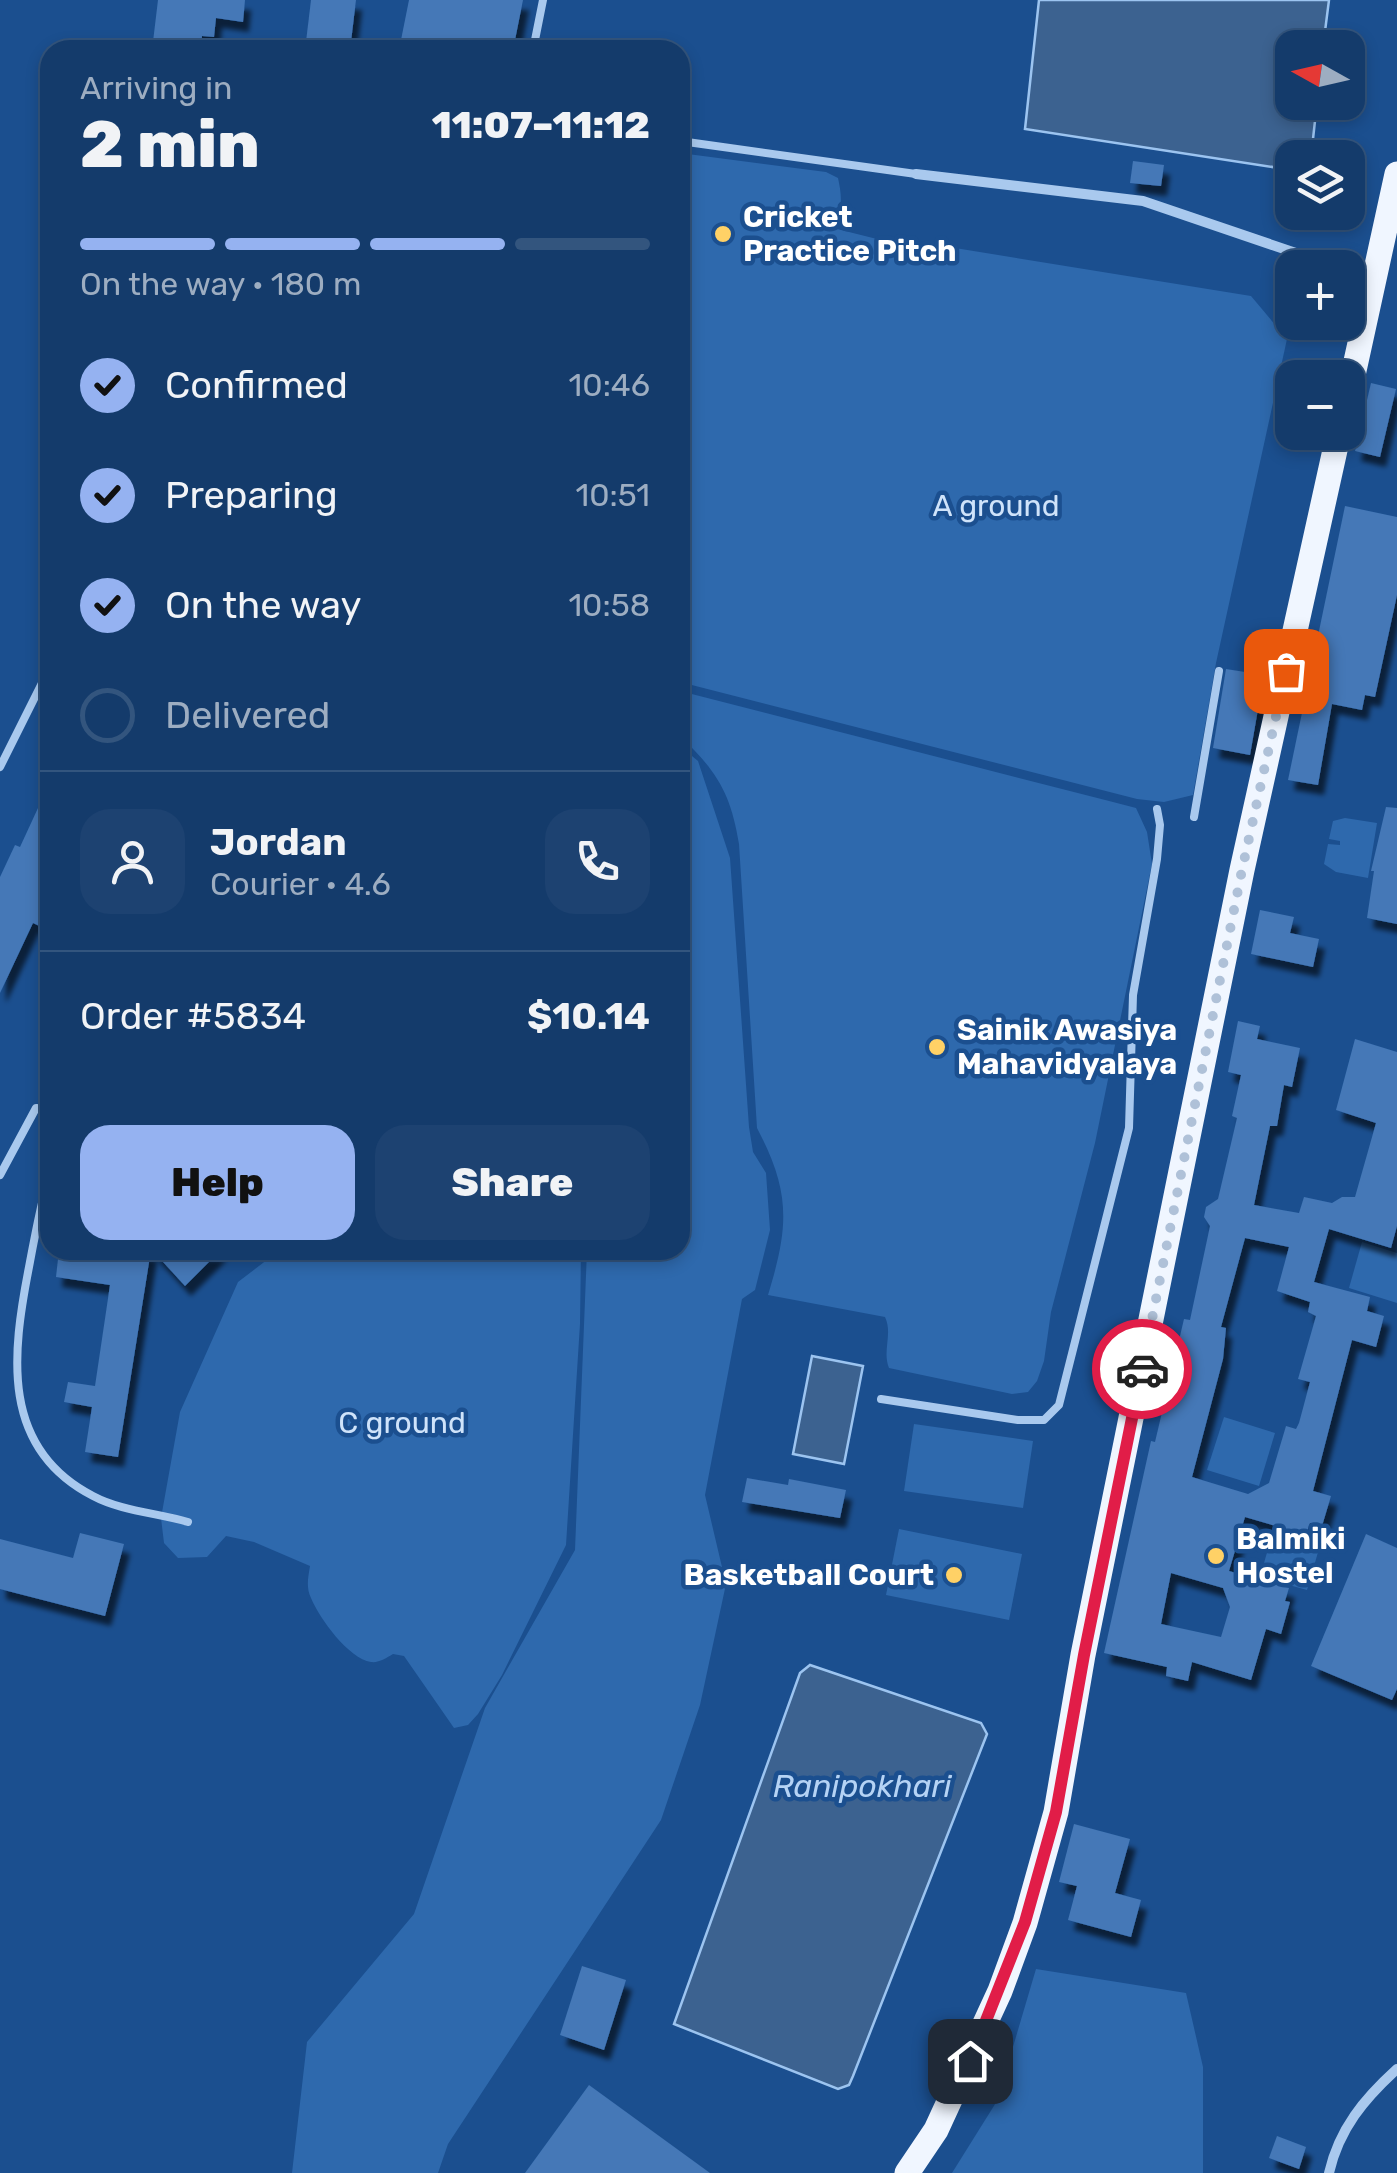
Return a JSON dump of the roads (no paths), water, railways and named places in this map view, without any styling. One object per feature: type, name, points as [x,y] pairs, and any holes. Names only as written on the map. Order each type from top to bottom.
[{"type":"main road","points":[[1365,260],[1397,174]]},
{"type":"main road","points":[[907,2173],[936,2130],[1000,1990],[1025,1922],[1056,1812],[1242,870],[1336,450]]},
{"type":"street","points":[[916,174],[1143,201],[1287,250]]},
{"type":"street","points":[[1329,2173],[1336,2144],[1368,2096],[1397,2069]]},
{"type":"lane","points":[[535,40],[543,0]]},
{"type":"lane","points":[[690,142],[916,174]]},
{"type":"lane","points":[[1194,816],[1219,671]]},
{"type":"lane","points":[[0,767],[40,687]]},
{"type":"lane","points":[[881,1399],[1018,1420],[1044,1420],[1060,1405],[1129,1128],[1134,995],[1157,860],[1160,825],[1156,809]]},
{"type":"lane","points":[[0,1175],[36,1108],[40,1108]]},
{"type":"lane","points":[[40,1220],[16,1341],[18,1402],[44,1456],[90,1496],[115,1506],[188,1522]]},
{"type":"water","points":[[1039,0],[1329,0],[1325,30],[1275,30],[1275,120],[1315,120],[1313,140],[1275,140],[1275,167],[1025,129]]},
{"type":"water","points":[[812,1356],[863,1366],[844,1464],[793,1454]]},
{"type":"water","name":"Ranipokhari","points":[[810,1665],[981,1723],[987,1734],[853,2076],[849,2085],[838,2089],[674,2024],[800,1673]]},
{"type":"place","name":"Cricket Practice Pitch","points":[[723,234]]},
{"type":"place","name":"Sainik Awasiya Mahavidyalaya","points":[[937,1047]]},
{"type":"place","name":"Balmiki Hostel","points":[[1216,1556]]},
{"type":"place","name":"Basketball Court","points":[[954,1575]]},
{"type":"park label","name":"A ground","points":[[996,506]]},
{"type":"park label","name":"C ground","points":[[402,1423]]}]
